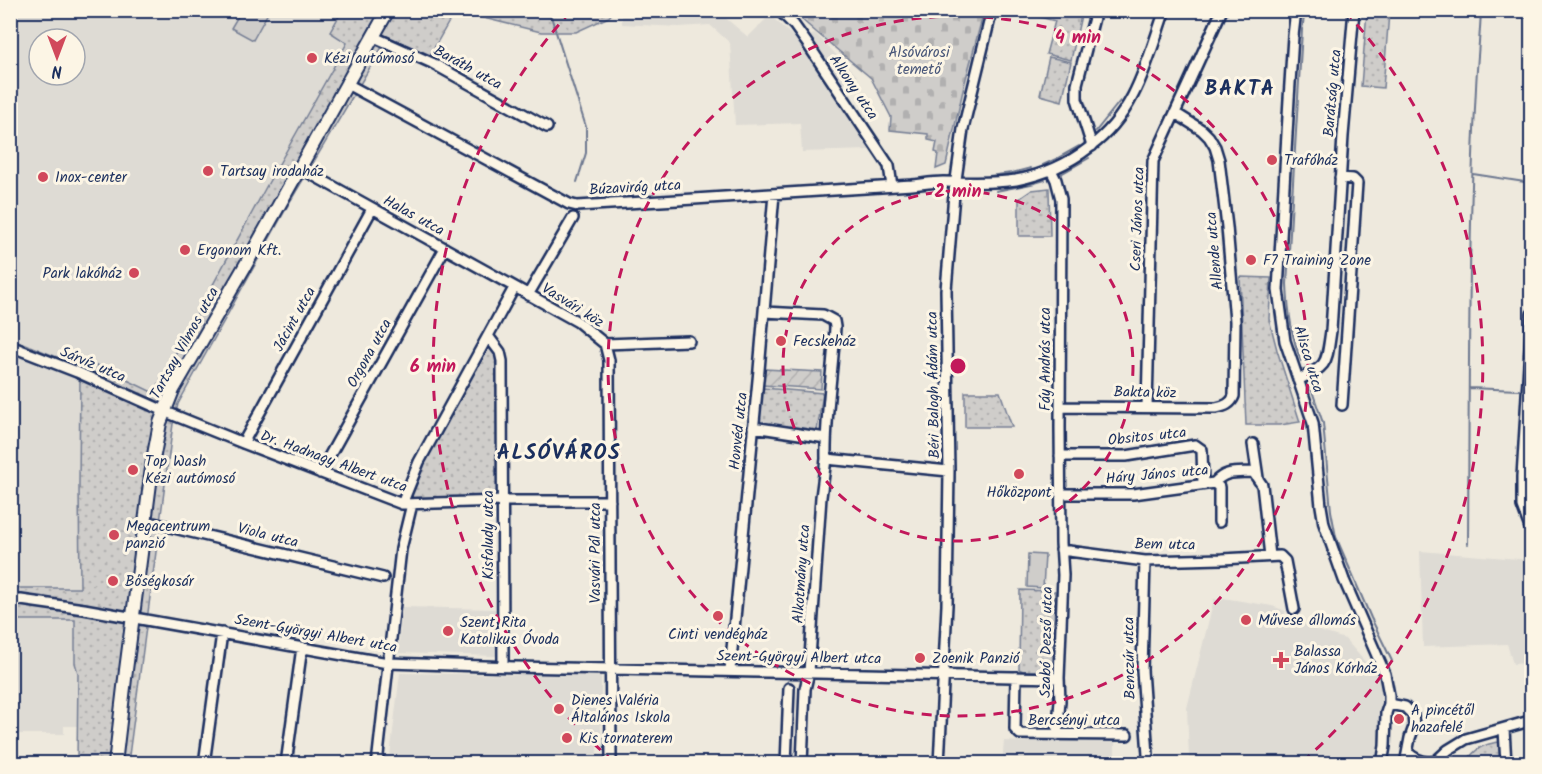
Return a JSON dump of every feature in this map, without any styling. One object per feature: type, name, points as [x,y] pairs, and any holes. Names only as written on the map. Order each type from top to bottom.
[{"type":"main road","name":"Tartsay Vilmos utca","points":[[115,764],[155,451],[163,411],[388,10]]},
{"type":"street","name":"Alkony utca","points":[[779,10],[794,25],[809,46],[889,166],[892,186]]},
{"type":"street","name":"Béri Balogh Ádám utca","points":[[939,764],[947,604],[949,471],[946,290],[955,183],[963,129],[992,10]]},
{"type":"street","points":[[1092,146],[1077,99],[1077,84],[1096,10]]},
{"type":"street","name":"Búzavirág utca","points":[[347,84],[569,204],[586,205],[774,194],[943,182],[1002,182],[1040,174],[1076,158],[1092,146],[1116,121],[1137,91],[1165,10]]},
{"type":"street","name":"Cseri János utca","points":[[1147,407],[1153,160],[1222,10]]},
{"type":"street","name":"Alisca utca","points":[[1296,10],[1278,290],[1285,340],[1313,423],[1324,524],[1344,580],[1385,674],[1389,704],[1386,712],[1382,764]]},
{"type":"street","name":"Barátság utca","points":[[1298,380],[1316,372],[1327,358],[1331,331],[1340,178],[1354,10]]},
{"type":"street","name":"Baráth utca","points":[[374,37],[432,63],[547,127]]},
{"type":"street","name":"Allende utca","points":[[1175,113],[1209,137],[1215,147],[1220,168],[1235,321],[1235,391],[1228,404]]},
{"type":"street","name":"Halas utca","points":[[300,168],[514,288]]},
{"type":"street","name":"Fáy András utca","points":[[1052,170],[1061,199],[1061,550]]},
{"type":"street","points":[[1340,178],[1353,179],[1357,183],[1342,405]]},
{"type":"street","name":"Honvéd utca","points":[[730,670],[774,194]]},
{"type":"street","name":"Jácint utca","points":[[243,444],[372,209]]},
{"type":"street","points":[[528,296],[573,218]]},
{"type":"street","name":"Orgona utca","points":[[320,472],[445,248]]},
{"type":"street","points":[[377,764],[407,504],[419,462],[514,288]]},
{"type":"street","name":"Vasvári köz","points":[[514,288],[578,322],[605,344],[689,341]]},
{"type":"street","points":[[753,427],[826,438],[834,321],[823,315],[764,312]]},
{"type":"street","points":[[1532,314],[1522,477],[1522,506],[1532,533]]},
{"type":"street","name":"Kisfaludy utca","points":[[488,336],[500,352],[502,361],[503,666]]},
{"type":"street","name":"Vasvári Pál utca","points":[[605,344],[609,360],[610,764]]},
{"type":"street","name":"Sárvíz utca","points":[[10,346],[77,372],[163,411]]},
{"type":"street","name":"Bakta köz","points":[[1060,407],[1216,408],[1228,404]]},
{"type":"street","name":"Dr. Hadnagy Albert utca","points":[[163,411],[243,444],[407,504],[610,501]]},
{"type":"street","name":"Alkotmány utca","points":[[802,764],[805,689],[809,672],[826,438]]},
{"type":"street","points":[[1253,444],[1258,478]]},
{"type":"street","name":"Obsitos utca","points":[[1060,456],[1126,456],[1195,445],[1202,450],[1203,484]]},
{"type":"street","points":[[826,459],[949,471]]},
{"type":"street","points":[[1214,483],[1220,476],[1228,473],[1253,472],[1258,478],[1262,485],[1269,556],[1280,556],[1284,561],[1294,609]]},
{"type":"street","name":"Háry János utca","points":[[1060,494],[1133,494],[1214,483],[1219,487],[1219,522]]},
{"type":"street","name":"Viola utca","points":[[146,521],[383,578]]},
{"type":"street","name":"Bem utca","points":[[1061,550],[1145,561],[1269,556]]},
{"type":"street","name":"Szabó Dezső utca","points":[[1057,735],[1060,701],[1061,550]]},
{"type":"street","name":"Benczúr utca","points":[[1145,561],[1142,670],[1148,755]]},
{"type":"street","name":"Szent-Györgyi Albert utca","points":[[10,600],[133,617],[388,663],[944,676]]},
{"type":"street","points":[[204,764],[222,633]]},
{"type":"street","points":[[286,764],[302,647]]},
{"type":"street","points":[[944,676],[1059,678]]},
{"type":"street","name":"Bercsényi utca","points":[[1016,677],[1015,729],[1020,734],[1127,735]]},
{"type":"street","points":[[786,764],[789,688]]},
{"type":"street","points":[[1389,704],[1405,707],[1413,715],[1414,727],[1405,764]]},
{"type":"street","points":[[1408,753],[1414,759],[1422,762],[1436,762],[1448,750],[1466,739],[1532,719]]},
{"type":"street","points":[[1504,729],[1506,764]]},
{"type":"shaded area","points":[[716,10],[748,37],[770,15],[800,43],[815,33],[857,76],[838,86],[877,145],[870,150],[802,152],[800,123],[735,125],[730,43],[710,25],[679,27],[622,24],[622,11]]},
{"type":"shaded area","points":[[10,11],[342,11],[330,32],[348,43],[266,187],[154,393],[84,359],[64,360],[11,338]]},
{"type":"shaded area","points":[[10,352],[80,377],[80,588],[11,588]]},
{"type":"shaded area","points":[[1420,551],[1531,560],[1531,663],[1513,664],[1507,644],[1423,647]]},
{"type":"shaded area","name":"Balassa János Kórház","points":[[1223,598],[1272,606],[1286,611],[1284,615],[1313,629],[1345,639],[1382,681],[1378,756],[1375,763],[1142,764],[1142,758],[1189,758],[1187,708],[1214,599],[1222,601]]},
{"type":"shaded area","name":"Szent Rita Katolikus Óvoda","points":[[402,607],[497,609],[496,656],[398,653]]},
{"type":"shaded area","points":[[10,620],[75,620],[78,726],[64,726],[64,734],[11,734]]},
{"type":"shaded area","points":[[400,673],[601,676],[601,742],[597,742],[599,763],[389,764]]},
{"type":"shaded area","points":[[1027,738],[1115,738],[1115,763],[1002,764],[1004,741],[1026,742]]},
{"type":"green space","points":[[241,11],[269,11],[253,40],[231,28]]},
{"type":"green space","points":[[342,11],[455,11],[430,55],[388,37],[291,200],[178,404],[173,424],[128,763],[77,763],[78,673],[75,663],[75,620],[11,620],[11,588],[80,588],[80,377],[11,352],[10,338],[64,360],[84,359],[154,393],[347,43],[330,32]]},
{"type":"green space","points":[[455,11],[614,11],[609,17],[576,32],[541,32]]},
{"type":"green space","name":"Alsóvárosi temető","points":[[792,11],[984,11],[946,165],[936,169],[937,142],[928,140],[928,134],[890,130],[891,117],[871,78]]},
{"type":"green space","points":[[1038,11],[1082,11],[1071,60],[1046,54],[1055,21],[1036,16]]},
{"type":"green space","points":[[1367,11],[1389,13],[1383,88],[1361,86]]},
{"type":"green space","points":[[1049,57],[1071,62],[1062,101],[1040,95]]},
{"type":"green space","points":[[1049,188],[1050,236],[1019,236],[1019,199],[1032,190]]},
{"type":"green space","points":[[1240,277],[1271,278],[1269,319],[1300,422],[1280,425],[1246,425]]},
{"type":"green space","points":[[488,340],[498,355],[499,495],[494,498],[410,500],[416,477]]},
{"type":"green space","points":[[764,369],[822,372],[821,389],[762,385]]},
{"type":"green space","points":[[763,388],[823,393],[817,431],[759,423]]},
{"type":"green space","points":[[965,392],[1000,392],[1012,427],[965,427]]},
{"type":"green space","points":[[1028,554],[1045,555],[1043,588],[1027,587]]},
{"type":"green space","points":[[1020,590],[1055,591],[1051,671],[1019,669]]},
{"type":"green space","points":[[1499,742],[1500,763],[1466,762],[1480,748]]},
{"type":"waterway","points":[[549,10],[586,127],[586,153],[577,182]]},
{"type":"waterway","points":[[1301,361],[1291,323],[1287,284],[1305,10]]},
{"type":"waterway","points":[[1468,544],[1469,316],[1476,78],[1481,10]]},
{"type":"waterway","points":[[1481,13],[1532,18]]},
{"type":"waterway","points":[[1096,131],[1120,101]]},
{"type":"waterway","points":[[1043,165],[1079,146]]},
{"type":"waterway","points":[[1061,174],[1089,158]]},
{"type":"waterway","points":[[989,176],[1031,168]]},
{"type":"waterway","points":[[1473,174],[1531,183]]},
{"type":"waterway","points":[[996,191],[1045,180]]},
{"type":"waterway","points":[[1310,385],[1323,423],[1331,511],[1336,537],[1392,661]]},
{"type":"waterway","points":[[1469,388],[1519,390]]},
{"type":"place","name":"Kézi autómosó","points":[[312,58]]},
{"type":"place","name":"Trafóház","points":[[1272,160]]},
{"type":"place","name":"Tartsay irodaház","points":[[208,171]]},
{"type":"place","name":"Inox-center","points":[[43,177]]},
{"type":"place","name":"Ergonom Kft.","points":[[185,250]]},
{"type":"place","name":"F7 Training Zone","points":[[1251,260]]},
{"type":"place","name":"Park lakóház","points":[[134,273]]},
{"type":"place","name":"Fecskeház","points":[[781,341]]},
{"type":"place","name":"Top Wash Kézi autómosó","points":[[133,470]]},
{"type":"place","name":"Hőközpont","points":[[1019,474]]},
{"type":"place","name":"Megacentrum panzió","points":[[114,535]]},
{"type":"place","name":"Bőségkosár","points":[[113,581]]},
{"type":"place","name":"Cinti vendégház","points":[[718,616]]},
{"type":"place","name":"Művese állomás","points":[[1246,620]]},
{"type":"place","name":"Szent Rita Katolikus Óvoda","points":[[448,631]]},
{"type":"place","name":"Zoenik Panzió","points":[[920,658]]},
{"type":"place","name":"Balassa János Kórház","points":[[1281,660]]},
{"type":"place","name":"Dienes Valéria Általános Iskola","points":[[559,709]]},
{"type":"place","name":"A pincétől hazafelé","points":[[1399,719]]},
{"type":"place","name":"Kis tornaterem","points":[[567,738]]},
{"type":"district","name":"BAKTA","points":[[1240,88]]},
{"type":"district","name":"ALSÓVÁROS","points":[[559,452]]}]
